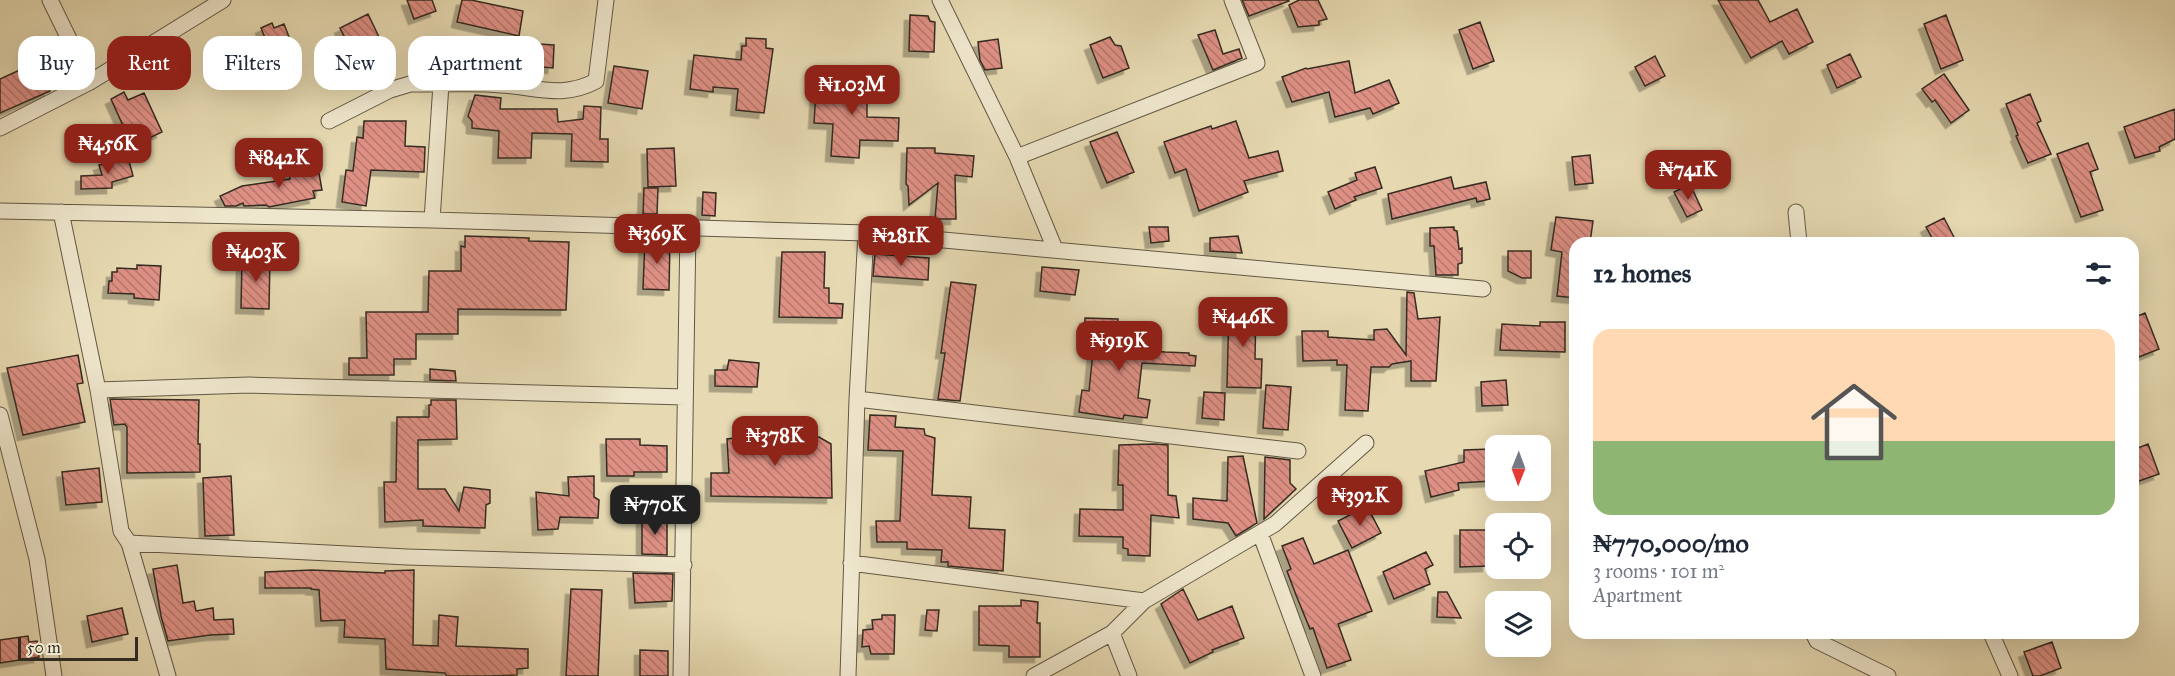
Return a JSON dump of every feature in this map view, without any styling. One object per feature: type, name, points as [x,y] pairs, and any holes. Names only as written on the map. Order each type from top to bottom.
[{"type":"street","points":[[50,0],[68,36]]},
{"type":"street","points":[[95,79],[223,0]]},
{"type":"street","points":[[544,89],[565,92],[582,88],[596,81],[606,0]]},
{"type":"street","points":[[940,0],[1017,157],[1055,249]]},
{"type":"street","points":[[1017,157],[1257,63],[1232,0]]},
{"type":"street","points":[[329,121],[390,90],[408,85]]},
{"type":"street","points":[[0,128],[74,90]]},
{"type":"street","points":[[432,220],[441,90]]},
{"type":"street","points":[[0,211],[866,232],[1483,290]]},
{"type":"street","points":[[61,212],[98,390],[122,531],[129,543],[168,676]]},
{"type":"street","points":[[1796,212],[1798,237]]},
{"type":"street","points":[[681,676],[688,228]]},
{"type":"street","points":[[848,676],[857,399],[866,232]]},
{"type":"street","points":[[98,390],[249,385],[686,397]]},
{"type":"street","points":[[857,399],[1298,451]]},
{"type":"street","points":[[0,415],[38,559],[54,676]]},
{"type":"street","points":[[1034,676],[1112,633],[1144,601],[1275,524],[1366,443]]},
{"type":"street","points":[[1260,533],[1313,676]]},
{"type":"street","points":[[129,543],[407,557],[684,565]]},
{"type":"street","points":[[851,564],[1144,601]]},
{"type":"street","points":[[1112,633],[1129,676]]},
{"type":"street","points":[[1816,639],[1887,676]]},
{"type":"street","points":[[1994,639],[2010,676]]},
{"type":"building","points":[[407,0],[432,0],[436,11],[414,19]]},
{"type":"building","points":[[462,0],[523,11],[519,36],[457,22]]},
{"type":"building","points":[[1242,0],[1288,0],[1289,1],[1249,16]]},
{"type":"building","points":[[1299,0],[1318,0],[1327,19],[1319,21],[1319,25],[1298,27],[1289,5]]},
{"type":"building","points":[[1718,0],[1758,0],[1770,22],[1797,9],[1813,42],[1789,54],[1782,41],[1751,58]]},
{"type":"building","points":[[368,14],[378,36],[344,36],[340,28]]},
{"type":"building","points":[[910,15],[928,16],[930,21],[935,22],[934,52],[909,51]]},
{"type":"building","points":[[1946,15],[1963,60],[1941,69],[1924,24]]},
{"type":"building","points":[[1480,22],[1494,61],[1473,69],[1459,30]]},
{"type":"building","points":[[272,23],[274,28],[284,24],[289,36],[264,36],[261,28]]},
{"type":"building","points":[[1215,30],[1223,54],[1239,49],[1242,58],[1213,70],[1198,35]]},
{"type":"building","points":[[1110,37],[1115,45],[1121,46],[1129,68],[1103,78],[1090,45]]},
{"type":"building","points":[[746,38],[766,39],[766,48],[773,49],[764,113],[736,110],[738,89],[713,87],[713,92],[690,89],[694,55],[741,60],[742,46],[746,46]]},
{"type":"building","points":[[998,39],[1002,68],[985,70],[980,60],[978,42]]},
{"type":"building","points":[[544,44],[554,45],[553,68],[544,67]]},
{"type":"building","points":[[1850,54],[1861,77],[1837,88],[1827,65]]},
{"type":"building","points":[[1655,56],[1665,76],[1645,86],[1635,67]]},
{"type":"building","points":[[1349,61],[1355,93],[1389,80],[1399,103],[1373,114],[1370,108],[1335,117],[1329,92],[1292,102],[1282,77],[1306,68]]},
{"type":"building","points":[[614,66],[648,71],[642,109],[608,103]]},
{"type":"building","points":[[18,71],[18,90],[50,91],[0,113],[0,79]]},
{"type":"building","points":[[838,73],[867,73],[867,117],[899,118],[898,141],[860,140],[859,158],[831,156],[833,124],[814,123],[816,90],[837,91]]},
{"type":"building","points":[[1944,74],[1969,110],[1951,123],[1935,100],[1932,102],[1922,89]]},
{"type":"building","points":[[124,92],[128,100],[144,93],[162,132],[147,139],[149,143],[134,150],[111,99]]},
{"type":"building","points":[[2030,94],[2041,121],[2037,123],[2051,154],[2028,163],[2016,136],[2018,135],[2006,104]]},
{"type":"building","points":[[475,95],[501,98],[500,109],[557,109],[558,122],[583,119],[584,106],[601,107],[600,139],[608,139],[608,162],[571,161],[572,134],[532,133],[531,158],[498,158],[499,131],[472,128],[472,121],[468,116]]},
{"type":"building","points":[[2175,109],[2175,139],[2159,147],[2160,151],[2135,158],[2124,127]]},
{"type":"building","points":[[364,121],[406,121],[405,146],[425,147],[424,172],[371,170],[366,206],[342,202],[346,170],[353,171],[357,137],[363,138]]},
{"type":"building","points":[[1236,121],[1249,158],[1278,151],[1283,171],[1244,181],[1248,192],[1199,211],[1186,169],[1175,173],[1164,142],[1211,126],[1212,129]]},
{"type":"building","points":[[1117,132],[1134,172],[1107,183],[1090,142]]},
{"type":"building","points":[[2088,143],[2098,169],[2090,172],[2103,210],[2081,217],[2057,154]]},
{"type":"building","points":[[674,148],[676,186],[648,187],[647,149]]},
{"type":"building","points":[[907,148],[935,148],[935,153],[974,156],[972,177],[955,175],[956,219],[935,219],[938,183],[909,205],[906,184]]},
{"type":"building","points":[[1590,155],[1593,183],[1575,185],[1572,157]]},
{"type":"building","points":[[128,157],[133,176],[112,182],[112,188],[81,189],[81,176],[102,175],[99,165]]},
{"type":"building","points":[[317,162],[322,190],[313,191],[315,198],[269,207],[266,205],[244,206],[243,203],[236,206],[225,206],[220,196],[242,186],[290,179],[288,168]]},
{"type":"building","points":[[1375,167],[1382,188],[1354,197],[1356,200],[1335,209],[1328,192],[1357,180],[1355,173]]},
{"type":"building","points":[[1451,177],[1454,189],[1486,182],[1490,199],[1477,202],[1476,198],[1392,219],[1388,194]]},
{"type":"building","points":[[1690,184],[1702,210],[1687,217],[1674,192]]},
{"type":"building","points":[[644,188],[658,188],[657,214],[643,214]]},
{"type":"building","points":[[703,192],[716,193],[715,216],[702,215]]},
{"type":"building","points":[[1556,217],[1593,221],[1591,237],[1569,237],[1569,297],[1557,296],[1562,252],[1551,250]]},
{"type":"building","points":[[1944,218],[1954,237],[1932,237],[1926,227]]},
{"type":"building","points":[[1149,227],[1168,227],[1169,241],[1151,243]]},
{"type":"building","points":[[1454,227],[1457,231],[1459,249],[1462,248],[1462,263],[1458,264],[1458,275],[1436,275],[1434,246],[1430,246],[1430,228]]},
{"type":"building","points":[[465,236],[569,242],[566,310],[458,309],[458,334],[416,334],[416,359],[394,359],[394,375],[349,375],[349,358],[367,358],[366,312],[428,312],[429,271],[461,271],[461,246],[465,247]]},
{"type":"building","points":[[1238,236],[1242,253],[1210,251],[1210,238]]},
{"type":"building","points":[[645,239],[670,240],[669,290],[643,289]]},
{"type":"building","points":[[1508,251],[1531,251],[1531,278],[1522,278],[1508,271]]},
{"type":"building","points":[[782,252],[825,252],[824,288],[829,288],[829,303],[843,304],[842,318],[779,317]]},
{"type":"building","points":[[875,254],[929,258],[928,280],[873,276]]},
{"type":"building","points":[[242,258],[270,258],[269,309],[241,308]]},
{"type":"building","points":[[137,265],[161,266],[159,300],[134,298],[134,294],[108,293],[112,272],[117,272],[117,268],[137,269]]},
{"type":"building","points":[[1042,267],[1079,270],[1075,295],[1040,291]]},
{"type":"building","points":[[951,282],[976,285],[960,401],[938,399],[945,353],[941,353]]},
{"type":"building","points":[[1407,292],[1414,293],[1418,319],[1440,317],[1436,381],[1411,381],[1411,361],[1392,364],[1389,367],[1371,367],[1368,411],[1345,410],[1347,365],[1337,365],[1337,360],[1303,361],[1302,331],[1328,331],[1328,337],[1374,340],[1374,330],[1387,329],[1406,355]]},
{"type":"building","points":[[1229,304],[1256,305],[1255,359],[1262,359],[1261,388],[1227,387]]},
{"type":"building","points":[[2145,313],[2159,349],[2139,357],[2139,316]]},
{"type":"building","points":[[1085,318],[1118,319],[1117,347],[1189,353],[1189,355],[1196,356],[1195,366],[1142,363],[1138,398],[1150,400],[1147,418],[1124,415],[1123,419],[1079,412],[1082,390],[1089,391],[1094,342],[1084,342]]},
{"type":"building","points":[[1540,322],[1565,322],[1565,352],[1500,350],[1502,324],[1540,326]]},
{"type":"building","points":[[78,355],[83,383],[77,384],[85,422],[23,435],[7,368]]},
{"type":"building","points":[[729,360],[759,363],[757,387],[715,386],[715,370],[727,370]]},
{"type":"building","points":[[430,369],[455,371],[456,381],[430,380]]},
{"type":"building","points":[[1506,380],[1508,405],[1482,406],[1481,382]]},
{"type":"building","points":[[1266,385],[1291,387],[1288,430],[1263,428]]},
{"type":"building","points":[[1204,392],[1225,393],[1224,420],[1202,418]]},
{"type":"building","points":[[110,399],[199,400],[200,472],[127,473],[127,427],[125,424],[114,425]]},
{"type":"building","points":[[431,400],[456,400],[457,439],[418,440],[418,489],[445,489],[459,511],[464,487],[490,490],[490,503],[486,505],[485,528],[423,526],[423,520],[385,522],[384,482],[396,482],[397,417],[429,417]]},
{"type":"building","points":[[870,415],[896,416],[895,427],[924,429],[925,435],[935,438],[932,495],[971,497],[969,528],[1005,530],[1003,571],[948,566],[948,562],[941,562],[942,550],[907,549],[907,542],[877,542],[876,521],[900,521],[903,451],[868,450]]},
{"type":"building","points":[[741,429],[765,431],[765,435],[819,437],[831,444],[832,498],[711,496],[711,473],[729,473],[727,439],[735,438]]},
{"type":"building","points":[[606,439],[640,439],[640,445],[667,446],[667,472],[634,472],[634,476],[607,476]]},
{"type":"building","points":[[2148,444],[2159,474],[2139,481],[2139,448]]},
{"type":"building","points":[[1119,445],[1168,445],[1168,495],[1176,496],[1179,518],[1151,515],[1150,556],[1128,555],[1128,549],[1123,548],[1123,537],[1079,536],[1080,509],[1123,510],[1123,485],[1118,485]]},
{"type":"building","points":[[1485,449],[1485,481],[1458,483],[1459,490],[1431,497],[1425,471],[1464,462],[1464,450]]},
{"type":"building","points":[[1243,456],[1257,523],[1236,536],[1228,523],[1193,519],[1193,498],[1227,501],[1228,457]]},
{"type":"building","points":[[1265,457],[1290,460],[1290,483],[1296,489],[1264,519]]},
{"type":"building","points":[[99,468],[102,502],[66,505],[62,472]]},
{"type":"building","points":[[231,476],[234,535],[205,536],[203,478]]},
{"type":"building","points":[[594,476],[594,497],[599,500],[598,518],[560,517],[558,529],[538,530],[536,492],[569,496],[568,477]]},
{"type":"building","points":[[1367,506],[1381,533],[1352,548],[1338,521]]},
{"type":"building","points":[[642,518],[667,518],[667,555],[642,554]]},
{"type":"building","points":[[1460,530],[1485,530],[1485,566],[1460,567]]},
{"type":"building","points":[[1303,538],[1314,564],[1348,550],[1372,611],[1338,624],[1351,660],[1327,668],[1313,628],[1310,629],[1287,571],[1291,569],[1282,546]]},
{"type":"building","points":[[1426,552],[1433,565],[1425,569],[1430,584],[1394,599],[1383,572]]},
{"type":"building","points":[[177,565],[183,603],[194,601],[196,611],[213,608],[214,620],[233,619],[234,634],[168,641],[153,569]]},
{"type":"building","points":[[312,570],[385,573],[385,571],[414,570],[413,645],[438,646],[439,615],[458,617],[456,646],[528,649],[528,668],[517,669],[517,675],[488,676],[447,676],[445,673],[386,669],[385,639],[344,637],[345,620],[321,621],[319,590],[265,588],[265,572]]},
{"type":"building","points":[[633,573],[673,574],[672,601],[635,603]]},
{"type":"building","points":[[571,589],[602,590],[598,676],[566,676]]},
{"type":"building","points":[[1183,589],[1198,620],[1232,606],[1244,638],[1212,650],[1213,652],[1190,663],[1161,604]]},
{"type":"building","points":[[1438,592],[1447,592],[1461,618],[1437,617]]},
{"type":"building","points":[[1021,600],[1038,602],[1040,657],[1009,657],[1009,646],[979,645],[979,606],[1021,606]]},
{"type":"building","points":[[122,608],[128,634],[92,642],[87,616]]},
{"type":"building","points":[[927,610],[939,610],[937,631],[925,630]]},
{"type":"building","points":[[882,615],[895,615],[894,654],[871,654],[869,646],[862,647],[863,630],[873,629],[872,620],[882,619]]},
{"type":"building","points":[[28,636],[29,642],[37,641],[39,657],[0,663],[0,640]]},
{"type":"building","points":[[2052,642],[2061,668],[2040,676],[2033,676],[2024,652]]},
{"type":"building","points":[[640,650],[668,651],[668,676],[640,676]]}]
